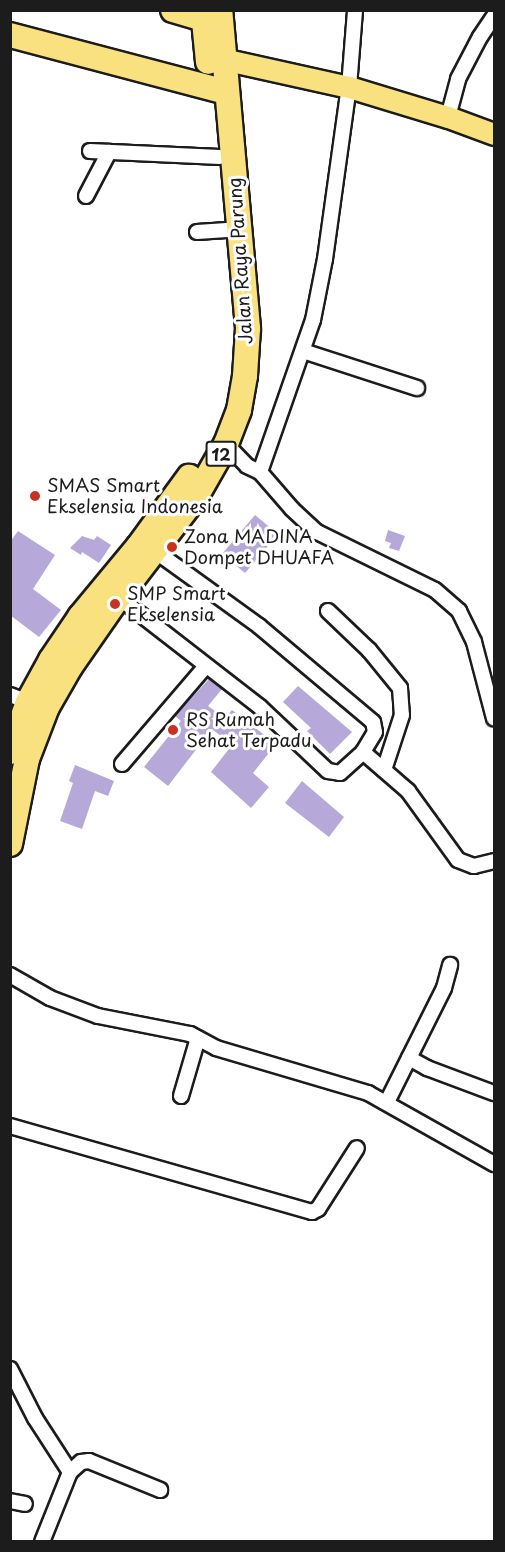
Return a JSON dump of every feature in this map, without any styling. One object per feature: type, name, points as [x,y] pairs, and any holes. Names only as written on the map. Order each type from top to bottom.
[{"type":"highway","points":[[173,10],[212,16]]},
{"type":"highway","name":"Jalan Raya Parung","points":[[10,844],[27,759],[47,707],[112,592],[202,456],[225,405],[232,339],[212,16]]},
{"type":"highway","points":[[10,35],[218,90]]},
{"type":"highway","name":"Jalan Raya Parung","points":[[10,752],[19,699],[74,626],[155,551],[197,495],[226,444],[239,410],[245,376],[248,328],[218,90]]},
{"type":"main road","points":[[216,58],[345,86],[448,117],[495,134]]},
{"type":"street","points":[[254,470],[303,351],[326,259],[355,10]]},
{"type":"street","points":[[448,117],[458,79],[480,37],[495,16]]},
{"type":"street","points":[[90,151],[220,157]]},
{"type":"street","points":[[86,196],[109,152]]},
{"type":"street","points":[[197,232],[227,230]]},
{"type":"street","points":[[303,351],[417,388]]},
{"type":"street","points":[[226,444],[317,532],[435,590],[459,611],[474,642],[495,718]]},
{"type":"street","points":[[112,592],[260,707],[328,771],[340,773],[363,752],[375,734],[373,722],[259,626],[155,551]]},
{"type":"street","points":[[328,611],[369,650],[400,688],[402,715],[384,770]]},
{"type":"street","points":[[122,764],[206,666]]},
{"type":"street","points":[[363,752],[408,791],[458,860],[474,866],[495,861]]},
{"type":"street","points":[[387,1102],[444,988],[450,965]]},
{"type":"street","points":[[11,976],[50,998],[90,1013],[198,1038],[216,1048],[337,1082],[387,1102],[495,1164]]},
{"type":"street","points":[[181,1096],[198,1038]]},
{"type":"street","points":[[409,1058],[427,1068],[495,1093]]},
{"type":"street","points":[[10,1126],[312,1212],[318,1209],[357,1148]]},
{"type":"street","points":[[10,1369],[35,1418],[69,1472]]},
{"type":"street","points":[[42,1542],[69,1472],[81,1462],[90,1461],[160,1490]]},
{"type":"street","points":[[10,1501],[25,1504]]},
{"type":"building","points":[[255,515],[278,534],[245,573],[222,554]]},
{"type":"building","points":[[388,530],[405,536],[399,551],[389,548],[391,543],[385,541]]},
{"type":"building","points":[[18,531],[55,555],[33,589],[61,610],[39,637],[10,615],[10,542]]},
{"type":"building","points":[[82,536],[94,540],[97,536],[111,545],[99,563],[82,552],[81,555],[70,548]]},
{"type":"building","points":[[209,679],[222,689],[208,706],[225,718],[232,710],[276,744],[253,773],[269,787],[251,808],[211,772],[232,745],[212,729],[168,786],[144,767],[181,721],[175,716]]},
{"type":"building","points":[[298,686],[352,732],[330,754],[307,731],[311,728],[283,702]]},
{"type":"building","points":[[75,765],[114,781],[108,796],[95,791],[82,829],[60,821],[73,783],[69,781]]},
{"type":"building","points":[[302,781],[344,817],[329,837],[285,803]]},
{"type":"place","name":"SMAS Smart Ekselensia Indonesia","points":[[35,496]]},
{"type":"place","name":"Zona MADINA Dompet DHUAFA","points":[[172,547]]},
{"type":"place","name":"SMP Smart Ekselensia","points":[[115,604]]},
{"type":"place","name":"RS Rumah Sehat Terpadu","points":[[173,730]]}]
